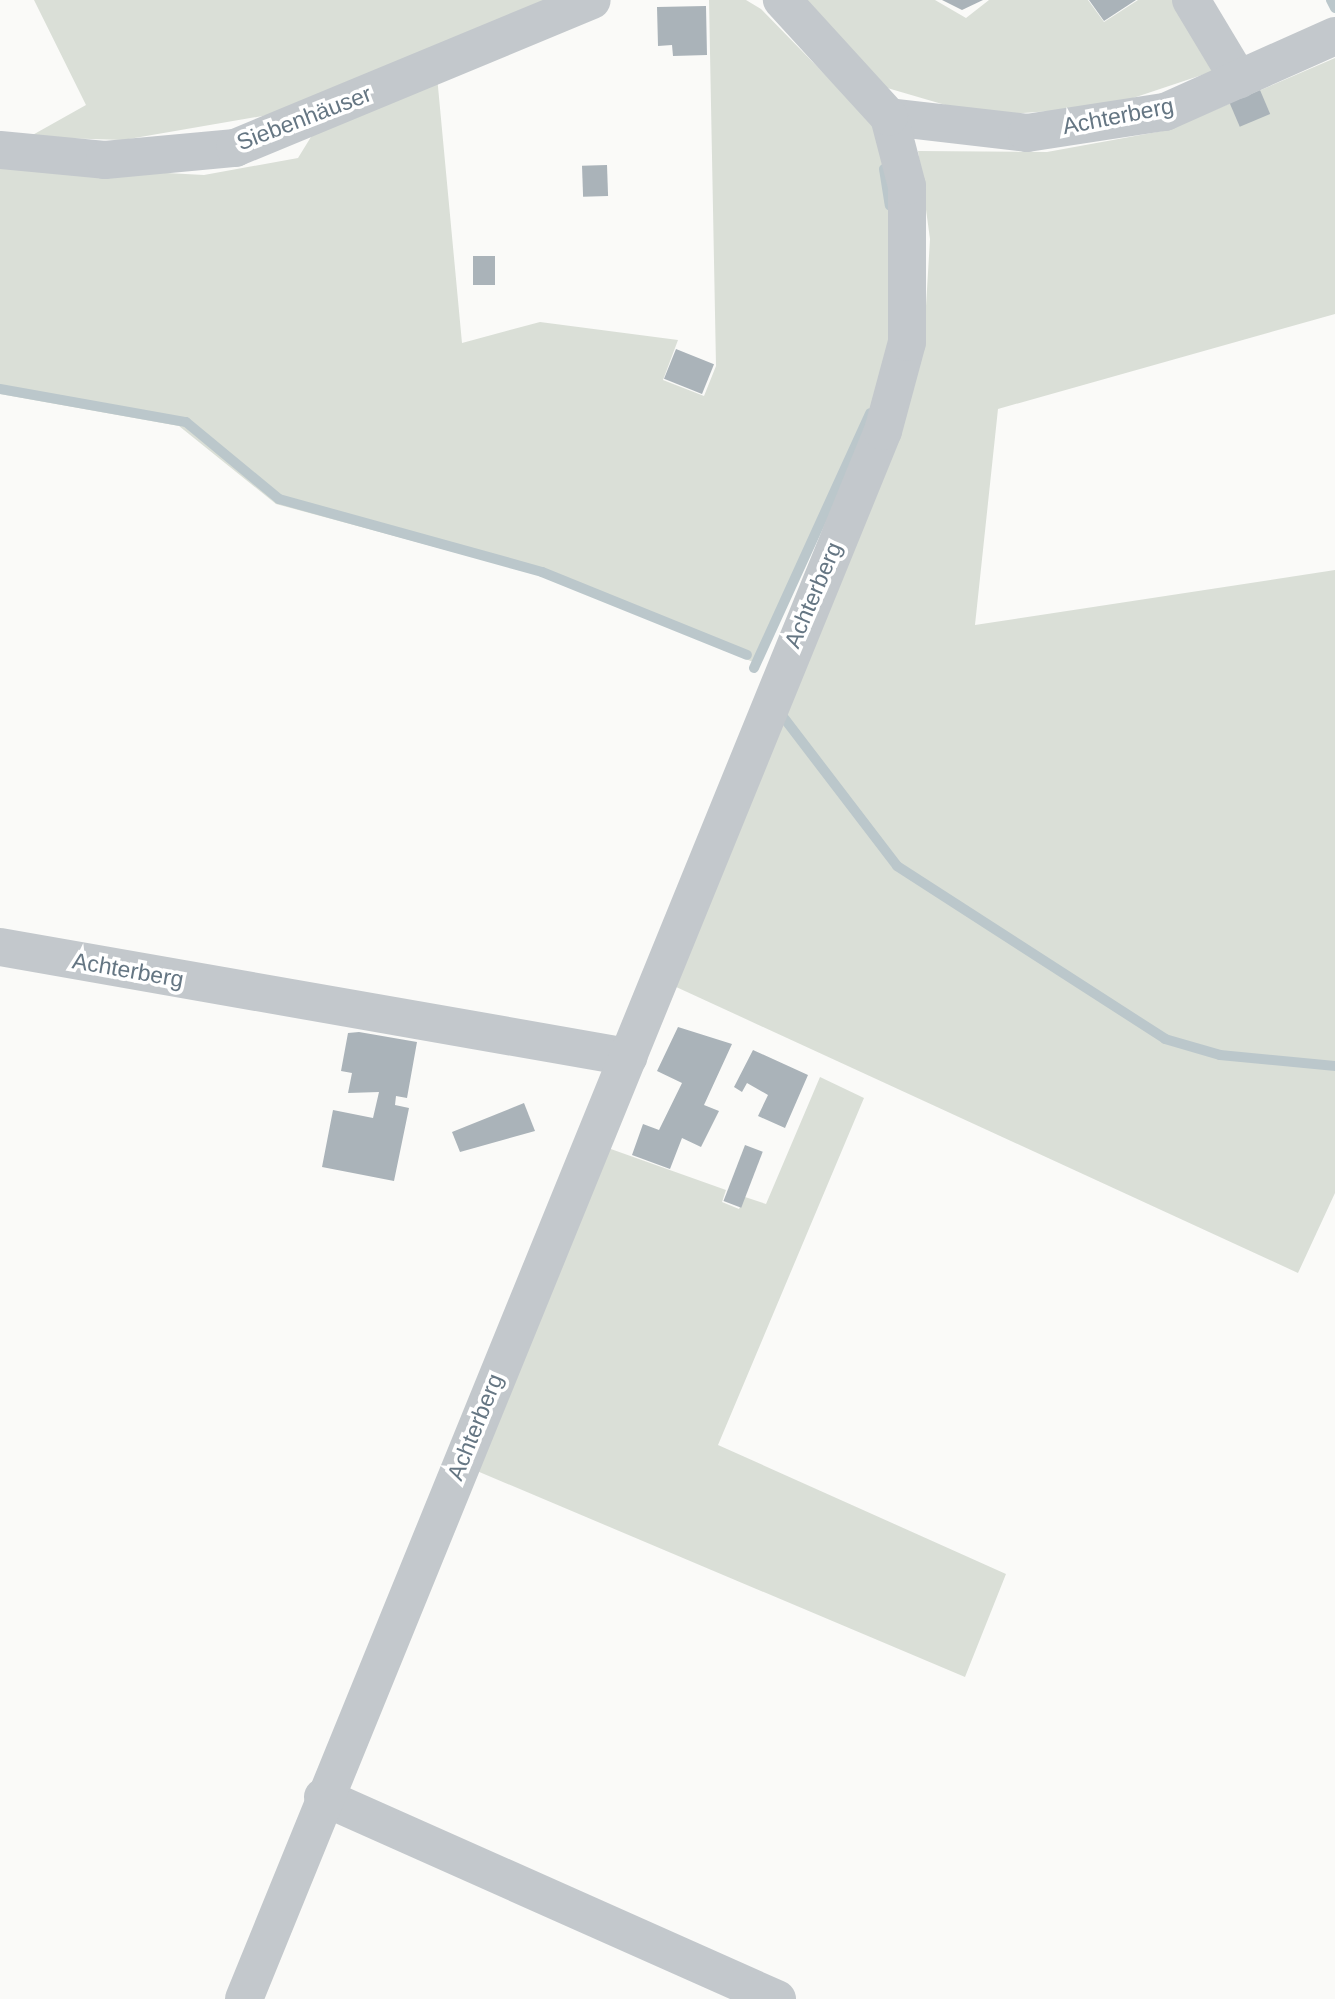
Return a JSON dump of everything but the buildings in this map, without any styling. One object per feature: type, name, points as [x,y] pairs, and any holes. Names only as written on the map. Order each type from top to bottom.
[{"type":"street","name":"Siebenhäuser","points":[[0,150],[105,160],[235,148],[592,0]]},
{"type":"street","name":"Achterberg","points":[[244,1999],[323,1797],[883,431],[907,342],[907,186],[889,117],[782,0]]},
{"type":"street","points":[[1191,0],[1239,79]]},
{"type":"street","name":"Achterberg","points":[[889,117],[1027,133],[1165,112],[1335,36]]},
{"type":"street","name":"Achterberg","points":[[0,947],[628,1057]]},
{"type":"street","points":[[323,1797],[777,1999]]},
{"type":"shaded area","points":[[34,0],[561,0],[297,110],[123,140],[29,137],[86,105]]},
{"type":"shaded area","points":[[709,0],[746,0],[761,9],[881,132],[898,242],[883,391],[758,664],[539,575],[276,504],[179,426],[0,394],[0,164],[204,175],[298,158],[322,119],[437,76],[462,343],[540,322],[678,340],[663,380],[704,396],[716,366]]},
{"type":"shaded area","points":[[803,0],[935,0],[966,18],[989,0],[1088,0],[1104,22],[1138,0],[1175,0],[1220,69],[1106,107],[983,116],[877,85]]},
{"type":"shaded area","points":[[1335,58],[1335,314],[998,409],[975,625],[1335,570],[1335,1193],[1298,1273],[674,986],[926,306],[930,239],[918,151],[1047,152],[1168,130]]},
{"type":"shaded area","points":[[820,1077],[864,1098],[718,1445],[1006,1574],[965,1677],[477,1471],[608,1148],[726,1190],[722,1202],[739,1209],[745,1197],[766,1204]]},
{"type":"waterway","points":[[1331,0],[1335,8]]},
{"type":"waterway","points":[[884,169],[890,206]]},
{"type":"waterway","points":[[0,389],[186,422],[279,499],[542,572],[747,655]]},
{"type":"waterway","points":[[754,668],[870,413]]},
{"type":"waterway","points":[[784,718],[897,866],[1165,1039],[1220,1055],[1335,1066]]}]
